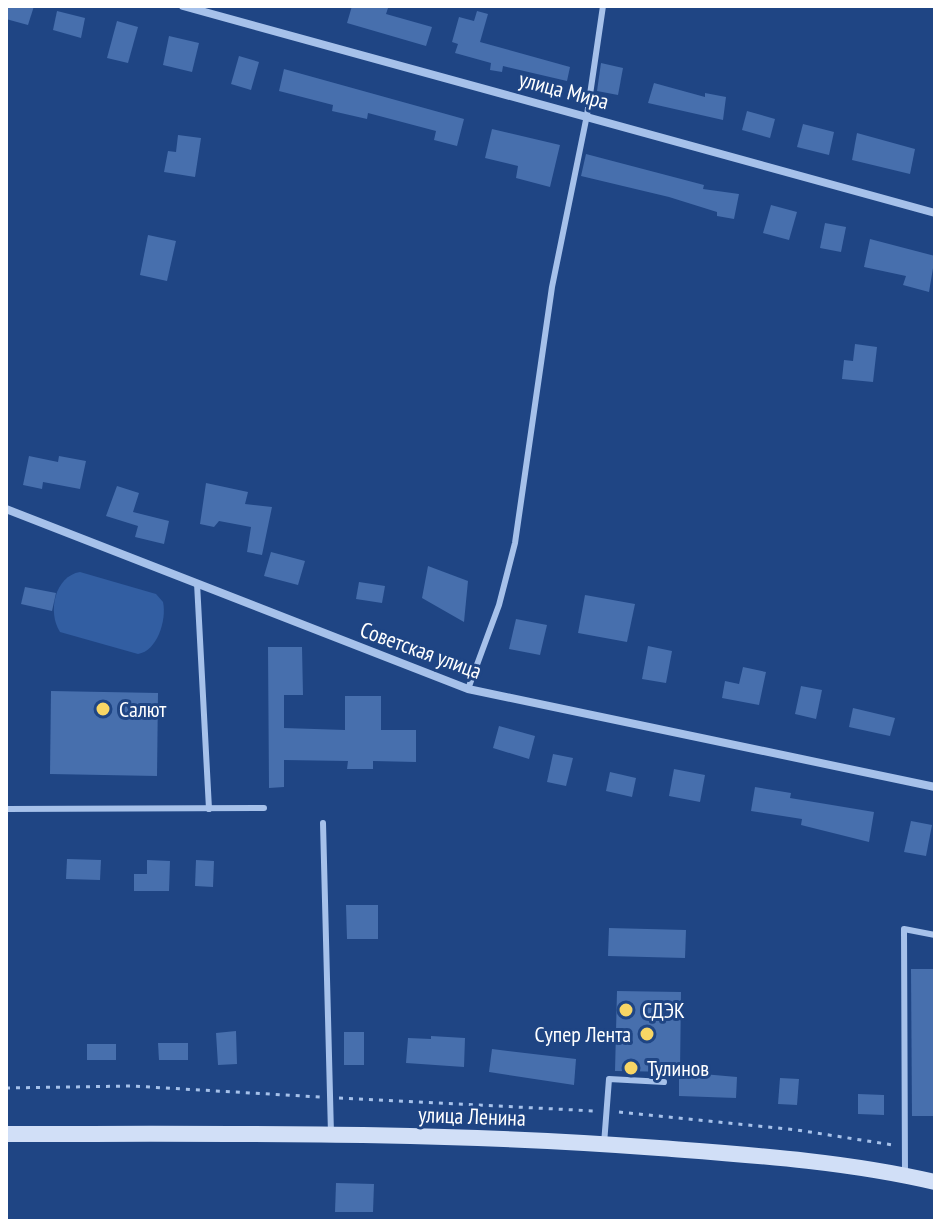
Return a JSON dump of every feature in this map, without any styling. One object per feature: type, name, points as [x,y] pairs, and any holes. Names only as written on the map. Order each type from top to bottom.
[{"type":"street","name":"улица Мира","points":[[183,6],[935,213]]},
{"type":"street","name":"Советская улица","points":[[6,509],[468,689],[935,787]]},
{"type":"street","name":"улица Ленина","points":[[6,1134],[331,1134],[604,1144],[742,1154],[905,1175],[935,1182]]},
{"type":"lane","points":[[468,689],[499,605],[515,543],[552,287],[587,115],[603,6]]},
{"type":"lane","points":[[197,583],[209,809]]},
{"type":"lane","points":[[6,809],[264,808]]},
{"type":"lane","points":[[323,823],[331,1134]]},
{"type":"lane","points":[[905,1175],[904,929],[935,935]]},
{"type":"lane","points":[[604,1144],[609,1079],[664,1082]]},
{"type":"path","points":[[6,1088],[132,1086],[607,1112],[797,1130],[893,1145]]},
{"type":"shaded area","points":[[80,572],[156,594],[163,602],[159,634],[145,652],[138,654],[60,632],[54,615],[59,587],[71,575]]},
{"type":"building","points":[[6,6],[34,6],[28,25],[6,19]]},
{"type":"building","points":[[352,6],[388,8],[386,14],[432,27],[426,46],[347,23]]},
{"type":"building","points":[[57,11],[85,18],[81,38],[53,30]]},
{"type":"building","points":[[477,11],[488,14],[480,42],[570,67],[567,81],[503,66],[502,72],[490,70],[491,63],[455,53],[458,44],[452,42],[459,17],[474,21]]},
{"type":"building","points":[[117,21],[138,27],[128,63],[107,58]]},
{"type":"building","points":[[169,36],[199,43],[192,72],[163,65]]},
{"type":"building","points":[[239,56],[259,62],[251,90],[231,84]]},
{"type":"building","points":[[601,63],[623,68],[618,95],[597,91]]},
{"type":"building","points":[[284,69],[464,119],[457,146],[434,140],[436,131],[368,113],[367,119],[332,111],[333,105],[279,91]]},
{"type":"building","points":[[654,83],[705,97],[705,93],[726,97],[723,120],[648,103]]},
{"type":"building","points":[[747,111],[775,119],[770,138],[742,130]]},
{"type":"building","points":[[803,124],[834,132],[829,155],[797,147]]},
{"type":"building","points":[[492,129],[560,145],[550,187],[516,178],[518,166],[485,158]]},
{"type":"building","points":[[857,133],[915,149],[910,174],[852,160]]},
{"type":"building","points":[[178,135],[201,138],[195,177],[164,172],[168,151],[176,152]]},
{"type":"building","points":[[586,154],[704,185],[703,189],[739,194],[734,219],[717,216],[717,212],[669,197],[581,176]]},
{"type":"building","points":[[771,205],[797,212],[789,240],[763,233]]},
{"type":"building","points":[[825,223],[846,227],[841,252],[820,248]]},
{"type":"building","points":[[148,235],[176,241],[167,281],[140,275]]},
{"type":"building","points":[[870,239],[935,256],[929,292],[903,285],[906,276],[864,267]]},
{"type":"building","points":[[855,344],[877,347],[873,382],[842,379],[844,360],[853,361]]},
{"type":"building","points":[[29,456],[58,462],[59,456],[86,461],[80,489],[43,482],[42,489],[23,485]]},
{"type":"building","points":[[206,483],[248,492],[245,504],[272,507],[262,555],[247,552],[251,527],[219,521],[214,527],[200,524]]},
{"type":"building","points":[[117,486],[139,493],[133,512],[169,521],[164,544],[135,537],[138,526],[106,516]]},
{"type":"building","points":[[271,552],[305,561],[298,585],[264,576]]},
{"type":"building","points":[[428,566],[468,581],[464,622],[422,598]]},
{"type":"building","points":[[359,582],[385,586],[382,603],[356,599]]},
{"type":"building","points":[[25,587],[56,593],[52,611],[21,604]]},
{"type":"building","points":[[585,595],[635,604],[627,642],[578,633]]},
{"type":"building","points":[[516,619],[547,625],[540,655],[509,649]]},
{"type":"building","points":[[648,646],[672,651],[666,683],[642,679]]},
{"type":"building","points":[[268,647],[302,647],[303,695],[284,695],[284,728],[345,730],[345,696],[381,696],[381,730],[416,730],[416,762],[373,761],[373,769],[347,769],[348,761],[284,760],[284,787],[269,788]]},
{"type":"building","points":[[743,667],[766,672],[759,705],[722,698],[725,681],[739,684]]},
{"type":"building","points":[[801,686],[822,690],[816,719],[795,714]]},
{"type":"building","points":[[51,691],[158,693],[157,776],[50,774]]},
{"type":"building","points":[[853,708],[895,718],[890,736],[849,727]]},
{"type":"building","points":[[499,726],[535,736],[529,759],[493,748]]},
{"type":"building","points":[[553,754],[573,758],[566,786],[547,782]]},
{"type":"building","points":[[674,769],[705,775],[700,802],[669,796]]},
{"type":"building","points":[[610,772],[636,778],[632,797],[606,791]]},
{"type":"building","points":[[755,787],[791,793],[790,798],[874,812],[869,842],[801,825],[802,819],[751,811]]},
{"type":"building","points":[[911,821],[932,825],[926,856],[904,852]]},
{"type":"building","points":[[67,859],[101,860],[100,880],[66,879]]},
{"type":"building","points":[[147,860],[170,861],[169,891],[134,891],[134,874],[147,874]]},
{"type":"building","points":[[196,860],[214,861],[213,887],[195,886]]},
{"type":"building","points":[[346,905],[378,905],[378,939],[347,939]]},
{"type":"building","points":[[609,928],[686,930],[685,958],[608,956]]},
{"type":"building","points":[[911,969],[935,969],[935,1116],[912,1116]]},
{"type":"building","points":[[617,991],[681,992],[680,1072],[737,1077],[736,1098],[679,1096],[679,1072],[615,1071]]},
{"type":"building","points":[[236,1031],[237,1064],[218,1065],[216,1033]]},
{"type":"building","points":[[344,1032],[364,1032],[364,1065],[344,1065]]},
{"type":"building","points":[[431,1036],[465,1038],[464,1067],[406,1063],[408,1038],[431,1039]]},
{"type":"building","points":[[158,1043],[188,1043],[188,1060],[159,1060]]},
{"type":"building","points":[[87,1044],[116,1044],[116,1060],[87,1060]]},
{"type":"building","points":[[492,1049],[576,1059],[574,1085],[489,1072]]},
{"type":"building","points":[[780,1078],[799,1079],[797,1105],[778,1104]]},
{"type":"building","points":[[858,1094],[884,1095],[884,1115],[858,1114]]},
{"type":"building","points":[[336,1183],[374,1184],[373,1212],[335,1212]]},
{"type":"place","name":"Салют","points":[[103,709]]},
{"type":"place","name":"СДЭК","points":[[626,1010]]},
{"type":"place","name":"Супер Лента","points":[[647,1034]]},
{"type":"place","name":"Тулинов","points":[[631,1068]]}]
